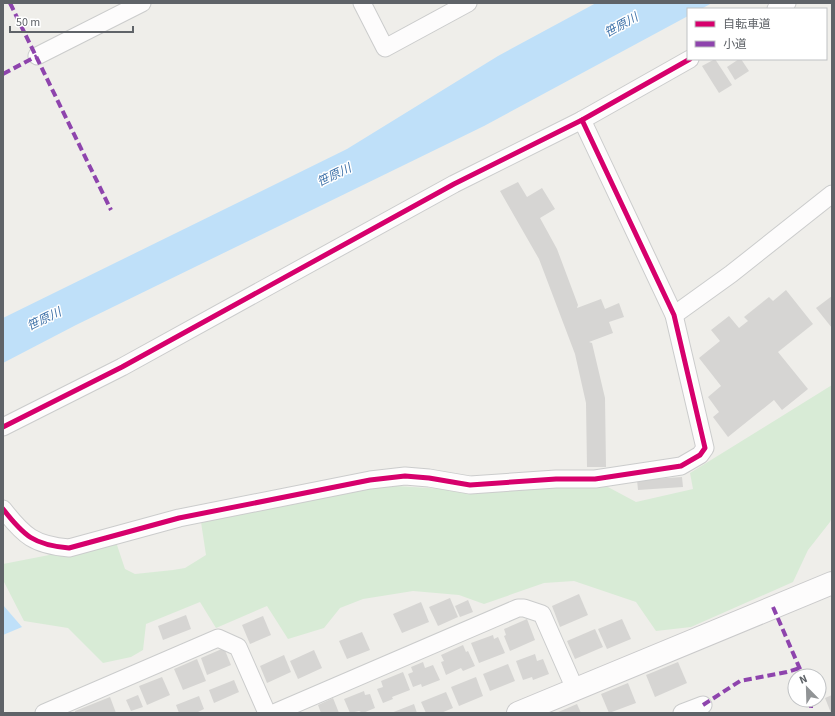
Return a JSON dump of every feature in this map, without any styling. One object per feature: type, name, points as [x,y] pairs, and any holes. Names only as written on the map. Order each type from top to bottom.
[{"type":"street","points":[[37,56],[142,3]]},
{"type":"street","points":[[362,3],[385,48],[468,3]]},
{"type":"street","points":[[778,8],[787,3]]},
{"type":"street","points":[[3,427],[122,367],[454,184],[582,120],[688,60]]},
{"type":"street","points":[[3,509],[11,519],[35,542],[52,547],[69,548],[179,518],[370,480],[405,476],[429,478],[470,485],[556,479],[595,479],[681,466],[700,455],[705,448],[674,315],[582,120]]},
{"type":"street","points":[[674,315],[731,274],[832,194]]},
{"type":"street","points":[[518,713],[832,583]]},
{"type":"street","points":[[274,713],[518,608],[524,608],[542,614],[575,689]]},
{"type":"street","points":[[44,713],[218,638],[238,647],[267,713]]},
{"type":"street","points":[[682,713],[703,705]]},
{"type":"green space","points":[[832,385],[832,517],[830,522],[808,550],[793,582],[691,627],[656,631],[636,602],[574,581],[544,583],[484,604],[459,595],[413,591],[363,599],[340,608],[324,628],[288,639],[267,606],[216,628],[200,602],[146,624],[143,650],[131,657],[103,663],[68,628],[24,621],[3,580],[3,564],[116,542],[125,569],[135,574],[185,568],[206,555],[201,522],[381,485],[460,490],[608,487],[636,502],[693,489],[690,473]]},
{"type":"water","name":"笹原川","points":[[596,3],[712,3],[703,8],[687,8],[687,17],[484,126],[76,325],[3,363],[3,318],[347,149],[498,56]]},
{"type":"water","points":[[3,605],[22,627],[3,635]]},
{"type":"building","points":[[716,60],[732,85],[719,93],[702,66]]},
{"type":"building","points":[[738,60],[742,60],[749,71],[735,80],[727,67]]},
{"type":"building","points":[[518,182],[527,197],[542,188],[555,209],[540,218],[557,249],[578,305],[577,308],[601,299],[605,309],[619,303],[624,317],[609,322],[613,333],[589,342],[592,343],[605,398],[606,467],[587,467],[586,403],[575,354],[539,259],[500,191]]},
{"type":"building","points":[[786,290],[813,324],[778,352],[808,389],[782,410],[774,400],[728,437],[713,417],[719,412],[708,397],[721,386],[699,358],[720,341],[711,330],[729,316],[739,328],[748,321],[744,317],[769,297],[773,301]]},
{"type":"building","points":[[832,296],[832,328],[816,308]]},
{"type":"building","points":[[682,477],[683,487],[638,490],[637,480]]},
{"type":"building","points":[[579,594],[588,615],[560,627],[552,606]]},
{"type":"building","points":[[450,598],[458,617],[438,626],[429,607]]},
{"type":"building","points":[[468,600],[473,612],[460,617],[455,606]]},
{"type":"building","points":[[421,602],[429,622],[402,633],[393,614]]},
{"type":"building","points":[[186,615],[191,629],[163,640],[158,626]]},
{"type":"building","points":[[263,616],[271,635],[250,644],[242,625]]},
{"type":"building","points":[[527,619],[535,640],[510,651],[504,636],[506,635],[504,629]]},
{"type":"building","points":[[622,619],[631,639],[607,649],[598,629]]},
{"type":"building","points":[[595,629],[603,647],[575,659],[567,641]]},
{"type":"building","points":[[362,632],[370,650],[347,659],[339,641]]},
{"type":"building","points":[[493,635],[494,639],[498,637],[505,653],[479,663],[471,643]]},
{"type":"building","points":[[463,645],[466,652],[468,651],[475,666],[463,671],[461,668],[446,675],[441,662],[444,661],[441,655]]},
{"type":"building","points":[[224,648],[231,665],[207,675],[201,658]]},
{"type":"building","points":[[314,650],[322,668],[298,679],[290,661]]},
{"type":"building","points":[[535,654],[537,661],[543,659],[549,674],[533,680],[532,677],[523,680],[516,661]]},
{"type":"building","points":[[284,655],[291,672],[267,683],[260,666]]},
{"type":"building","points":[[197,659],[206,681],[183,690],[174,669]]},
{"type":"building","points":[[423,662],[425,668],[433,665],[440,680],[422,687],[421,684],[413,687],[408,674],[413,672],[411,667]]},
{"type":"building","points":[[678,662],[687,683],[655,697],[646,675]]},
{"type":"building","points":[[508,664],[515,681],[490,691],[483,674]]},
{"type":"building","points":[[403,672],[410,690],[392,697],[393,699],[383,703],[377,689],[383,687],[381,681]]},
{"type":"building","points":[[162,677],[170,695],[147,705],[139,686]]},
{"type":"building","points":[[476,677],[483,696],[459,706],[451,687]]},
{"type":"building","points":[[234,680],[239,692],[214,703],[209,690]]},
{"type":"building","points":[[628,683],[636,703],[609,713],[601,694]]},
{"type":"building","points":[[364,691],[365,695],[370,694],[375,708],[363,713],[359,711],[350,713],[344,699]]},
{"type":"building","points":[[446,692],[453,708],[441,713],[426,713],[421,702]]},
{"type":"building","points":[[138,695],[143,707],[131,711],[126,700]]},
{"type":"building","points":[[832,695],[832,713],[827,703],[827,697]]},
{"type":"building","points":[[199,696],[204,709],[196,713],[179,713],[176,705]]},
{"type":"building","points":[[110,697],[116,713],[75,713],[75,711]]},
{"type":"building","points":[[333,698],[339,713],[321,713],[318,705]]},
{"type":"building","points":[[414,704],[417,713],[391,713]]},
{"type":"building","points":[[577,704],[581,713],[556,713]]},
{"type":"marked path","points":[[10,3],[111,210]]},
{"type":"marked path","points":[[3,74],[37,56]]},
{"type":"marked path","points":[[773,607],[800,668]]},
{"type":"marked path","points":[[703,705],[740,681],[787,672]]},
{"type":"marked path","points":[[811,708],[811,713]]},
{"type":"cycle path","points":[[3,427],[122,367],[454,184],[582,120],[688,60]]},
{"type":"cycle path","points":[[3,509],[17,526],[31,538],[57,547],[69,548],[179,518],[370,480],[405,476],[429,478],[470,485],[556,479],[595,479],[681,466],[700,455],[705,448],[674,315],[582,120]]}]
